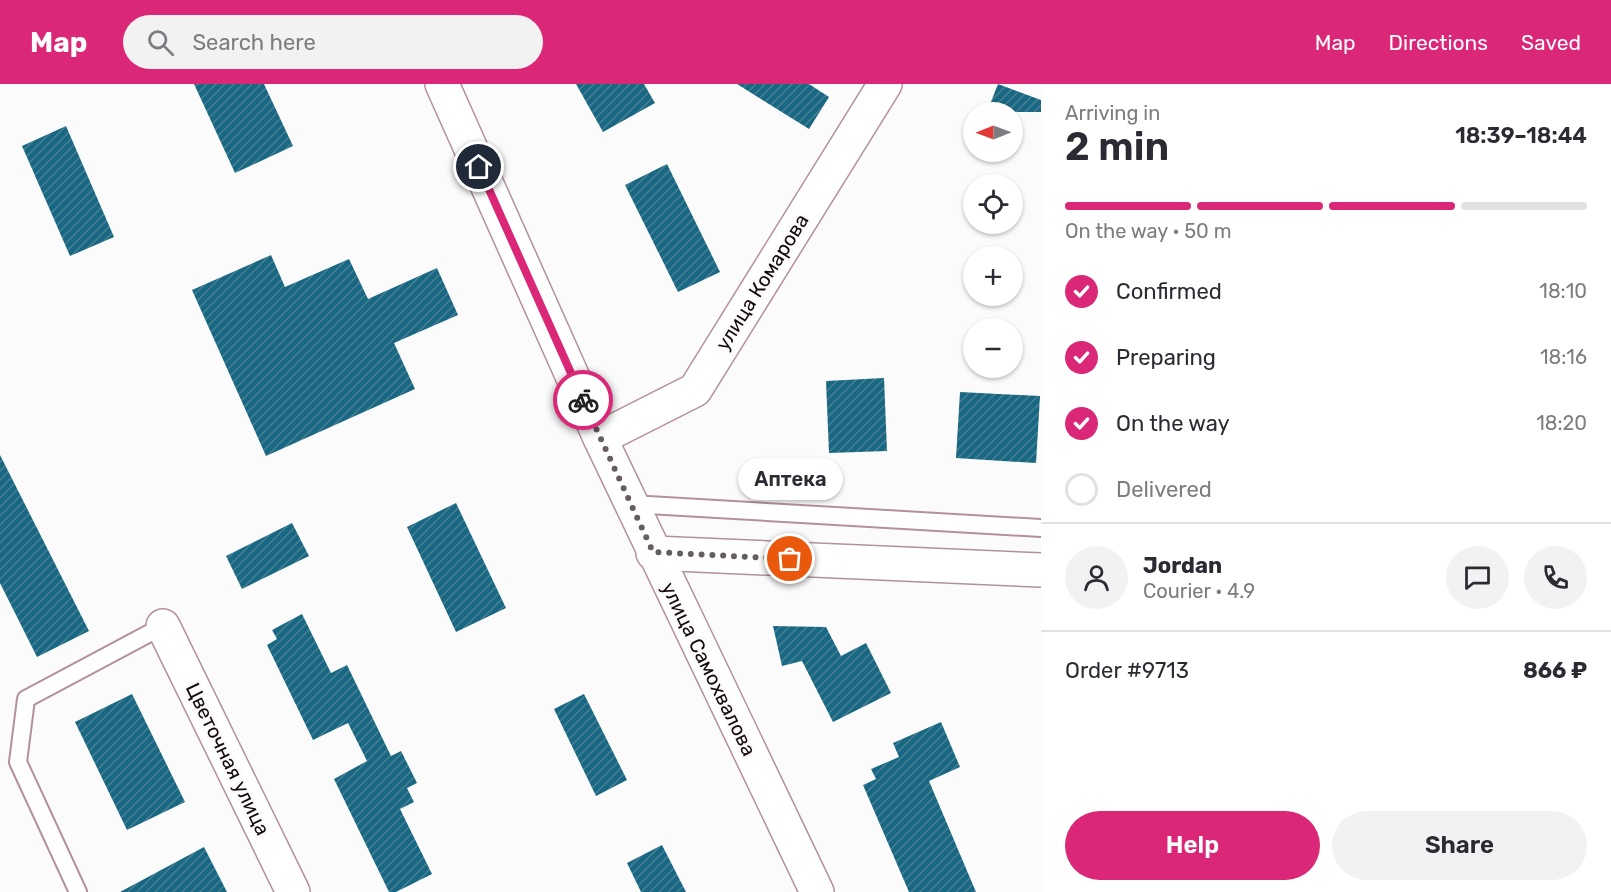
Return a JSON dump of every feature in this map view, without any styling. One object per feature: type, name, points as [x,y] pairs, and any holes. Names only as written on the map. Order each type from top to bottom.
[{"type":"street","name":"улица Самохвалова","points":[[442,84],[600,438],[816,892]]},
{"type":"street","name":"улица Комарова","points":[[600,438],[694,390],[885,84]]},
{"type":"street","points":[[653,552],[1041,570]]},
{"type":"street","name":"Цветочная улица","points":[[163,626],[293,892]]},
{"type":"lane","points":[[631,504],[1041,528]]},
{"type":"lane","points":[[78,892],[18,762],[26,699],[163,626]]},
{"type":"building","points":[[194,84],[264,84],[293,146],[235,173]]},
{"type":"building","points":[[576,84],[644,84],[655,103],[603,132]]},
{"type":"building","points":[[737,84],[809,84],[829,97],[809,129]]},
{"type":"building","points":[[998,84],[1041,100],[1041,112],[1023,112],[1023,102],[991,102]]},
{"type":"building","points":[[66,126],[114,237],[70,256],[22,146]]},
{"type":"building","points":[[667,164],[720,272],[678,292],[625,185]]},
{"type":"building","points":[[271,255],[285,287],[349,259],[368,299],[437,268],[458,315],[394,343],[415,389],[266,456],[192,290]]},
{"type":"building","points":[[884,378],[887,451],[829,453],[826,381]]},
{"type":"building","points":[[960,392],[1040,396],[1036,463],[956,458]]},
{"type":"building","points":[[0,455],[89,631],[37,657],[0,583]]},
{"type":"building","points":[[456,503],[506,608],[456,632],[407,527]]},
{"type":"building","points":[[292,523],[309,556],[242,589],[226,556]]},
{"type":"building","points":[[302,614],[331,673],[347,665],[391,756],[401,751],[417,783],[407,788],[414,802],[400,809],[432,874],[396,892],[389,892],[334,779],[367,761],[348,723],[313,740],[267,645],[277,639],[272,630]]},
{"type":"building","points":[[773,626],[826,627],[841,656],[866,643],[891,693],[833,722],[802,661],[782,666]]},
{"type":"building","points":[[132,694],[185,802],[127,830],[75,722]]},
{"type":"building","points":[[584,694],[627,780],[596,796],[554,709]]},
{"type":"building","points":[[941,722],[960,767],[929,781],[976,892],[909,892],[863,785],[876,779],[871,769],[899,757],[893,743]]},
{"type":"building","points":[[662,845],[686,892],[641,892],[627,863]]},
{"type":"building","points":[[204,847],[227,892],[120,892]]},
{"type":"way so far","points":[[583,400],[653,552],[790,559]]},
{"type":"place","name":"Аптека","points":[[790,559]]},
{"type":"route","points":[[479,167],[583,400]]}]
